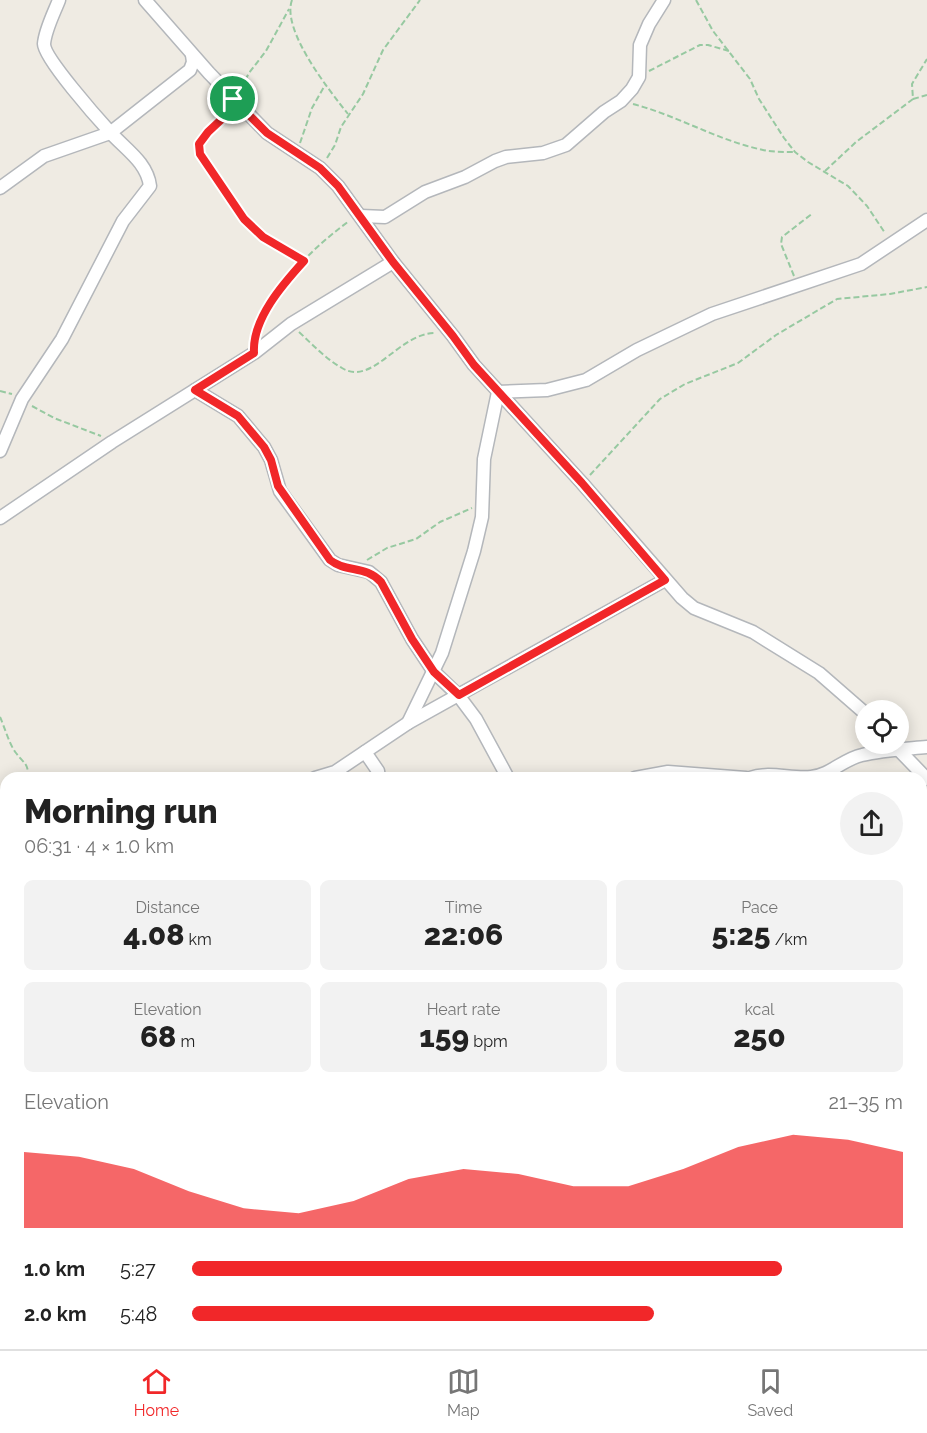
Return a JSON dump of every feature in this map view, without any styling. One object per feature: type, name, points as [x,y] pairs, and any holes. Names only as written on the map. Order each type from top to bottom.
[{"type":"street","points":[[0,451],[22,399],[62,339],[123,221],[150,186],[146,168],[110,133],[47,53],[44,45],[58,0]]},
{"type":"street","points":[[145,0],[192,55],[267,133],[320,168],[338,186],[393,262],[474,365],[582,483],[682,598],[694,608],[753,632],[819,672],[855,704]]},
{"type":"street","points":[[361,216],[385,217],[425,192],[465,177],[506,157],[526,156],[566,145],[604,112],[621,101],[632,89],[639,77],[640,45],[649,24],[664,0]]},
{"type":"street","points":[[0,188],[44,156],[110,133],[190,70],[193,63],[192,55]]},
{"type":"street","points":[[498,392],[547,390],[586,380],[637,350],[712,314],[861,264],[927,220]]},
{"type":"street","points":[[0,518],[112,442],[254,353],[291,324],[393,262]]},
{"type":"street","points":[[195,390],[238,416],[269,455],[278,486],[330,560],[338,565],[369,572],[381,582],[412,639],[434,672],[459,695],[476,719],[505,772]]},
{"type":"street","points":[[408,723],[434,672],[457,610],[474,550],[482,517],[484,459],[498,392]]},
{"type":"street","points":[[335,772],[408,723],[665,580]]},
{"type":"street","points":[[909,747],[927,747]]},
{"type":"street","points":[[365,752],[378,772]]},
{"type":"street","points":[[827,772],[861,754]]},
{"type":"street","points":[[903,754],[920,772]]},
{"type":"path","points":[[292,0],[261,60],[249,73],[224,117],[199,144],[200,154],[244,219],[263,237],[304,261]]},
{"type":"path","points":[[320,168],[335,145],[348,114],[363,94],[383,51],[420,0]]},
{"type":"path","points":[[696,0],[713,31],[750,80],[759,99],[795,152],[848,186],[867,206],[892,243]]},
{"type":"path","points":[[289,9],[294,30],[325,85],[348,114]]},
{"type":"path","points":[[639,77],[700,45],[729,51]]},
{"type":"path","points":[[913,99],[912,84],[927,59]]},
{"type":"path","points":[[297,153],[312,108],[325,85]]},
{"type":"path","points":[[825,171],[856,142],[913,99],[927,95]]},
{"type":"path","points":[[621,101],[657,110],[728,140],[769,151],[795,152]]},
{"type":"path","points":[[794,288],[794,275],[781,244],[782,237],[813,213]]},
{"type":"path","points":[[254,353],[253,342],[274,296],[316,248],[344,225],[361,216]]},
{"type":"path","points":[[582,483],[660,399],[685,384],[738,363],[792,324],[837,299],[890,294],[927,287]]},
{"type":"path","points":[[291,324],[325,356],[351,372],[371,369],[402,344],[417,336],[428,333],[453,336]]},
{"type":"path","points":[[22,399],[54,418],[88,430],[112,442]]},
{"type":"path","points":[[352,569],[387,548],[416,539],[440,522],[483,503]]},
{"type":"path","points":[[0,717],[16,753],[24,760],[28,772]]},
{"type":"route","points":[[233,99],[267,133],[320,168],[338,186],[393,262],[474,365],[582,483],[665,580],[459,695],[434,672],[375,575],[338,565],[330,560],[278,486],[271,460],[264,447],[238,416],[195,390],[254,353],[253,342],[274,296],[304,261],[263,237],[244,219],[200,154],[199,144],[228,112],[233,99]]}]
